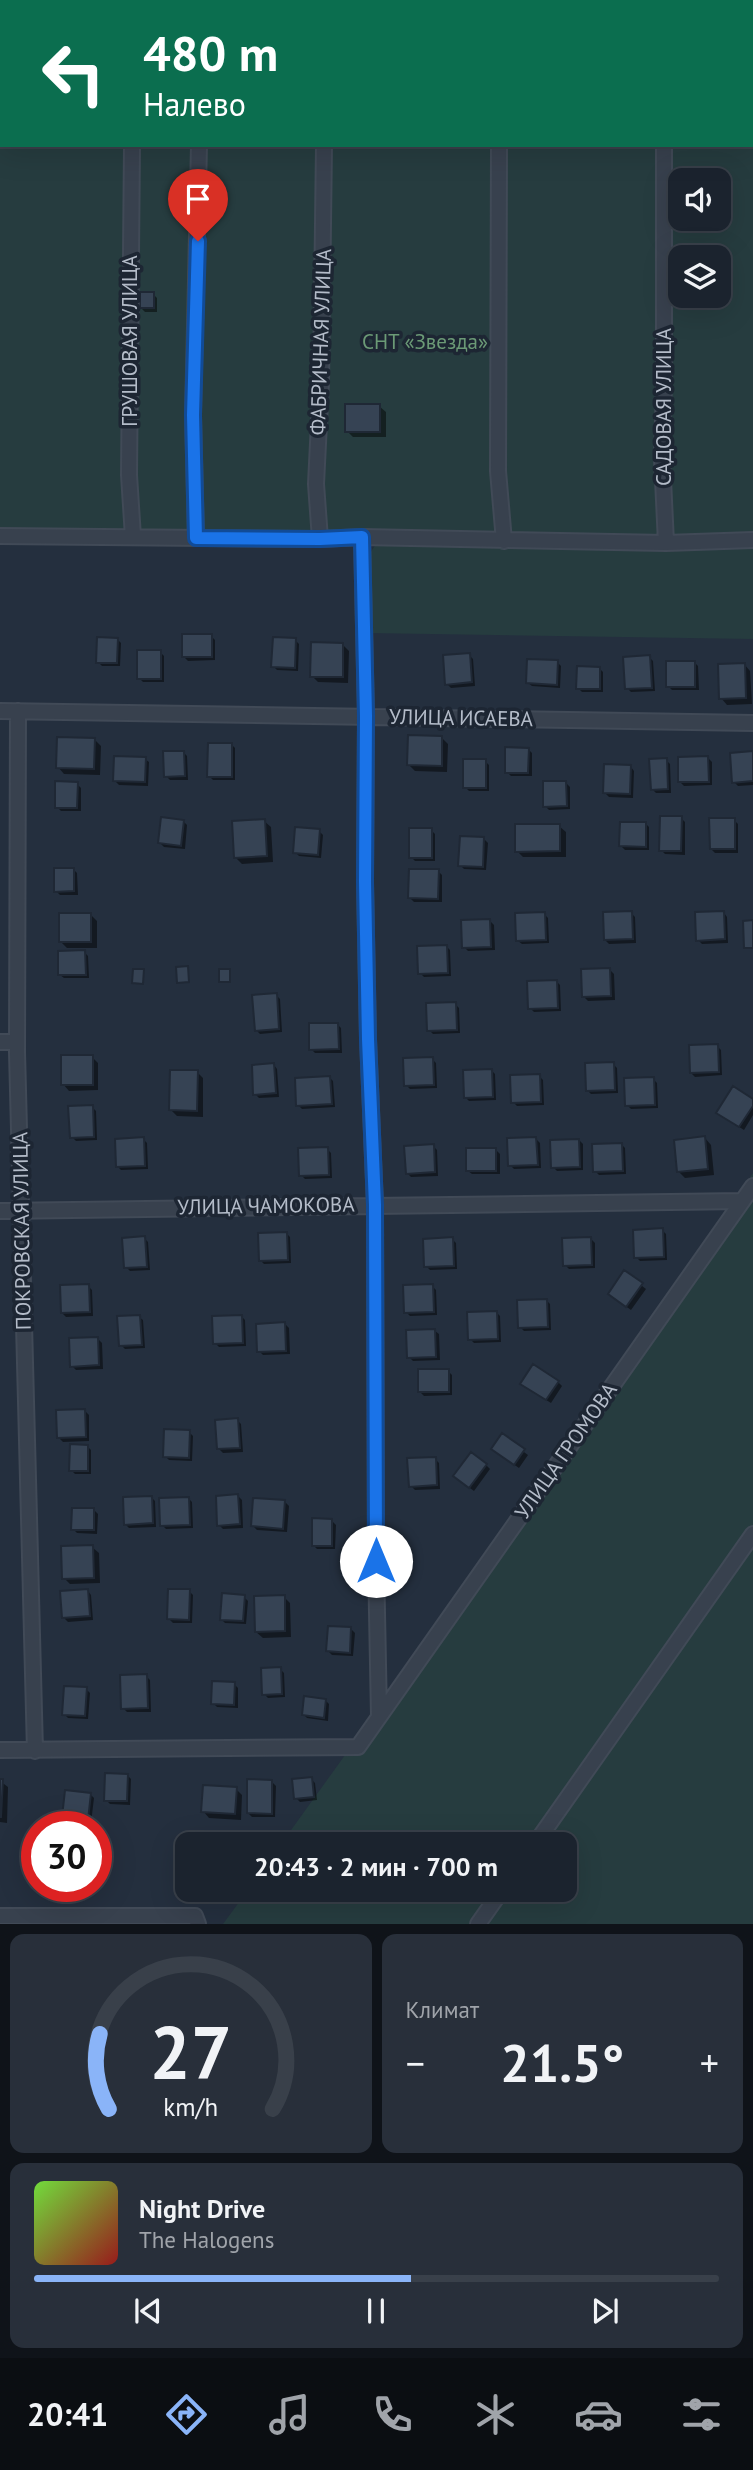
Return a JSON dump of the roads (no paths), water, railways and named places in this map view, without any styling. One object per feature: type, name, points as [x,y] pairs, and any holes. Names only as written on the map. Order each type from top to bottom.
[{"type":"street","name":"ГРУШОВАЯ УЛИЦА","points":[[132,147],[129,475],[133,537]]},
{"type":"street","points":[[196,538],[193,415],[199,147]]},
{"type":"street","name":"ФАБРИЧНАЯ УЛИЦА","points":[[320,539],[316,484],[322,356],[324,147]]},
{"type":"street","points":[[499,147],[498,471],[504,541]]},
{"type":"street","name":"САДОВАЯ УЛИЦА","points":[[664,147],[662,457],[666,543]]},
{"type":"street","points":[[0,536],[320,539],[362,537],[666,543],[753,540]]},
{"type":"street","points":[[362,537],[368,1039],[375,1205],[379,1716]]},
{"type":"street","name":"УЛИЦА ИСАЕВА","points":[[0,711],[753,723]]},
{"type":"street","name":"ПОКРОВСКАЯ УЛИЦА","points":[[18,711],[17,1042],[36,1751]]},
{"type":"street","points":[[0,1042],[17,1042]]},
{"type":"street","name":"УЛИЦА ГРОМОВА","points":[[36,1751],[358,1747],[753,1186]]},
{"type":"street","name":"УЛИЦА ЧАМОКОВА","points":[[0,1211],[742,1201]]},
{"type":"street","points":[[542,1832],[753,1534]]},
{"type":"street","points":[[0,1751],[36,1751]]},
{"type":"street","points":[[478,1924],[494,1902]]},
{"type":"street","points":[[0,1916],[197,1920]]},
{"type":"park label","name":"СНТ «Звезда»","points":[[425,342]]}]
